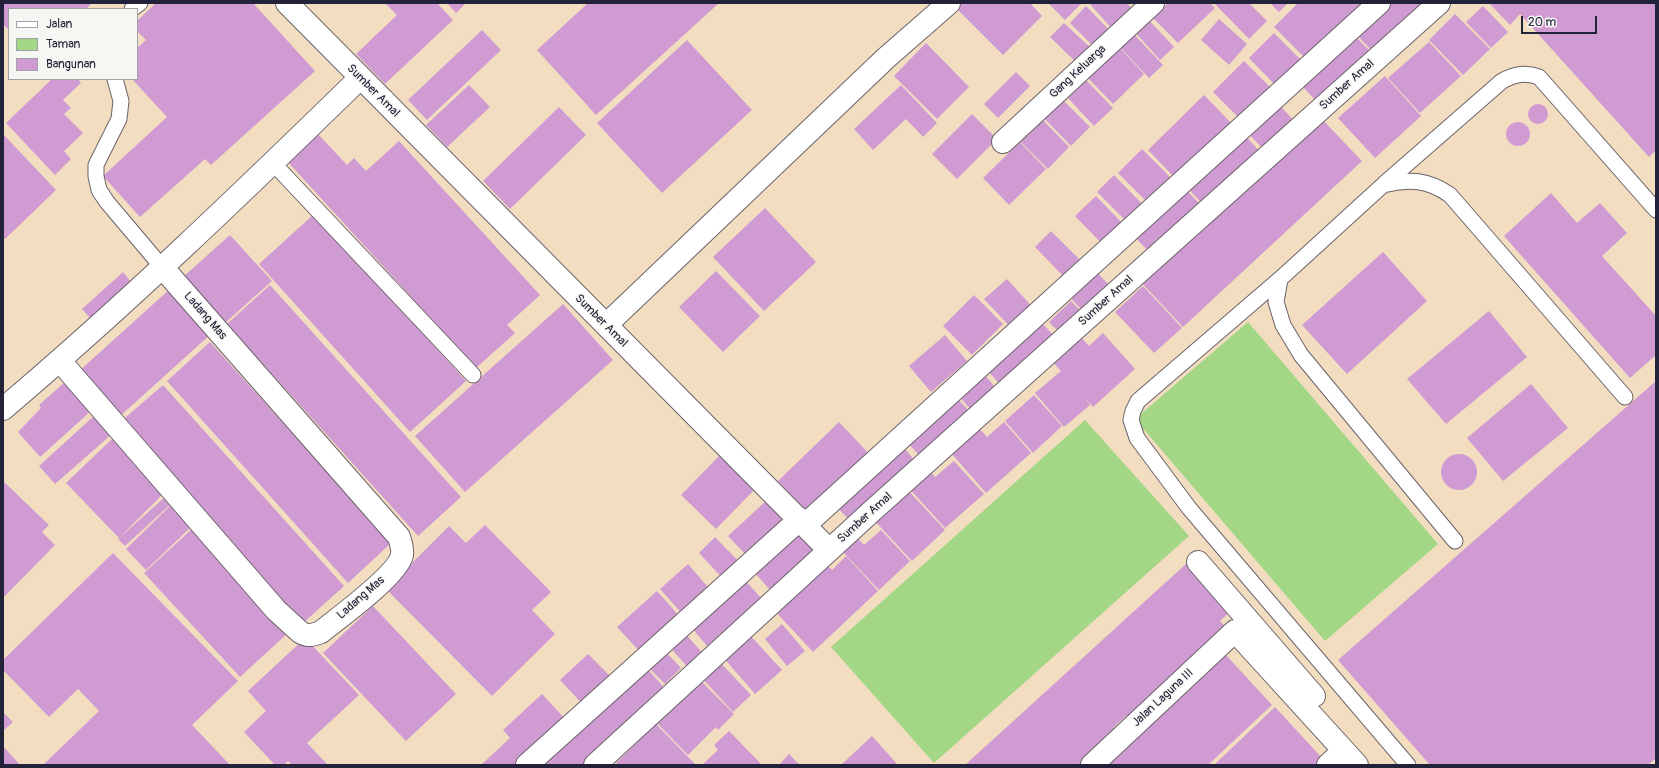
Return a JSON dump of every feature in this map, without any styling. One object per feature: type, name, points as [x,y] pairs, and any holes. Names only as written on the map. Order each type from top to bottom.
[{"type":"street","name":"Sumber Amal","points":[[287,3],[829,550],[1438,3]]},
{"type":"street","points":[[606,325],[886,58],[949,3]]},
{"type":"street","name":"Gang Keluarga","points":[[1004,142],[1153,3]]},
{"type":"street","points":[[527,765],[802,522],[1379,3]]},
{"type":"street","points":[[3,409],[60,361],[162,267],[273,163],[360,78]]},
{"type":"street","name":"Ladang Mas","points":[[60,361],[276,610],[300,632],[305,635],[313,635],[321,632],[372,591],[398,564],[402,556],[402,548],[399,537],[162,267]]},
{"type":"street","points":[[598,764],[829,550]]},
{"type":"street","points":[[1198,562],[1373,765]]},
{"type":"street","name":"Jalan Laguna III","points":[[1092,765],[1235,632],[1343,760]]},
{"type":"lane","points":[[1408,765],[1189,508],[1137,438],[1131,420],[1132,411],[1138,401],[1280,279],[1383,185],[1502,81],[1521,74],[1531,74],[1539,77],[1656,210]]},
{"type":"lane","points":[[115,80],[122,101],[118,119],[96,165],[96,176],[99,190],[107,202],[162,267]]},
{"type":"lane","points":[[273,163],[473,375]]},
{"type":"lane","points":[[1383,185],[1405,180],[1424,182],[1438,187],[1450,195],[1625,397]]},
{"type":"lane","points":[[1280,279],[1276,302],[1283,325],[1301,355],[1455,541]]},
{"type":"green space","points":[[1248,322],[1438,544],[1325,641],[1135,419]]},
{"type":"green space","points":[[1085,420],[1189,536],[934,763],[831,647]]},
{"type":"building","points":[[3,3],[92,3],[87,8],[8,8],[8,29],[3,24]]},
{"type":"building","points":[[156,3],[253,3],[315,71],[211,165],[205,159],[140,217],[103,176],[167,117],[133,80],[138,80],[138,47],[146,40],[138,32],[138,20]]},
{"type":"building","points":[[385,3],[437,3],[453,20],[385,84],[356,54],[397,15]]},
{"type":"building","points":[[447,3],[466,3],[456,13]]},
{"type":"building","points":[[588,3],[719,3],[596,115],[537,50]]},
{"type":"building","points":[[963,3],[1030,3],[1042,16],[1003,55],[957,9]]},
{"type":"building","points":[[1048,3],[1082,3],[1065,20]]},
{"type":"building","points":[[1089,3],[1127,3],[1134,11],[1113,30]]},
{"type":"building","points":[[1168,3],[1210,3],[1215,8],[1178,43],[1153,18]]},
{"type":"building","points":[[1214,3],[1249,3],[1267,21],[1249,39]]},
{"type":"building","points":[[1270,3],[1288,3],[1279,12]]},
{"type":"building","points":[[1298,3],[1368,3],[1309,62],[1274,27]]},
{"type":"building","points":[[1384,3],[1421,3],[1422,5],[1373,52],[1354,32]]},
{"type":"building","points":[[1489,3],[1656,3],[1656,150],[1649,157],[1520,14],[1510,25]]},
{"type":"building","points":[[1086,6],[1113,34],[1097,50],[1070,23]]},
{"type":"building","points":[[1483,6],[1508,32],[1491,48],[1466,22]]},
{"type":"building","points":[[1455,14],[1490,49],[1463,75],[1429,40]]},
{"type":"building","points":[[1148,19],[1174,47],[1160,60],[1134,31]]},
{"type":"building","points":[[1219,19],[1247,44],[1229,65],[1201,40]]},
{"type":"building","points":[[1064,23],[1094,51],[1080,66],[1050,37]]},
{"type":"building","points":[[482,30],[501,50],[427,120],[408,100]]},
{"type":"building","points":[[1130,30],[1163,65],[1149,78],[1116,43]]},
{"type":"building","points":[[1274,33],[1302,61],[1277,87],[1249,58]]},
{"type":"building","points":[[1353,34],[1373,54],[1320,105],[1300,84]]},
{"type":"building","points":[[687,40],[752,110],[662,193],[597,123]]},
{"type":"building","points":[[1429,42],[1461,76],[1420,113],[1388,78]]},
{"type":"building","points":[[926,43],[969,87],[937,119],[894,76]]},
{"type":"building","points":[[1117,45],[1144,74],[1113,104],[1085,75]]},
{"type":"building","points":[[1244,61],[1274,91],[1243,122],[1213,92]]},
{"type":"building","points":[[1016,72],[1030,86],[998,118],[984,104]]},
{"type":"building","points":[[1385,76],[1421,116],[1375,158],[1338,118]]},
{"type":"building","points":[[51,80],[79,80],[81,83],[63,100],[71,108],[64,114],[83,133],[64,151],[71,159],[55,175],[6,123]]},
{"type":"building","points":[[1086,80],[1113,108],[1094,126],[1068,98]]},
{"type":"building","points":[[469,85],[490,107],[447,147],[426,125]]},
{"type":"building","points":[[901,85],[937,123],[923,137],[906,119],[873,150],[854,129]]},
{"type":"building","points":[[1204,95],[1235,127],[1175,178],[1148,150]]},
{"type":"building","points":[[1062,99],[1090,127],[1071,146],[1043,117]]},
{"type":"building","points":[[1276,101],[1295,122],[1264,150],[1245,130]]},
{"type":"building","points":[[1538,104],[1545,107],[1548,114],[1545,121],[1538,124],[1531,121],[1528,114],[1531,107]]},
{"type":"building","points":[[559,107],[586,135],[510,209],[483,181]]},
{"type":"building","points":[[972,114],[997,139],[957,179],[932,154]]},
{"type":"building","points":[[1317,114],[1362,161],[1183,327],[1139,280]]},
{"type":"building","points":[[1042,119],[1069,147],[1048,169],[1020,141]]},
{"type":"building","points":[[1518,122],[1527,125],[1530,134],[1527,143],[1518,146],[1509,143],[1506,134],[1509,125]]},
{"type":"building","points":[[317,133],[347,165],[354,158],[366,171],[399,141],[540,295],[507,325],[515,333],[476,368],[287,161]]},
{"type":"building","points":[[3,134],[56,190],[5,239],[3,237]]},
{"type":"building","points":[[1244,134],[1261,153],[1204,206],[1186,186]]},
{"type":"building","points":[[1020,142],[1046,169],[1009,205],[983,178]]},
{"type":"building","points":[[1142,149],[1170,177],[1146,201],[1118,173]]},
{"type":"building","points":[[1114,175],[1142,204],[1125,220],[1097,192]]},
{"type":"building","points":[[1184,188],[1203,207],[1152,255],[1134,236]]},
{"type":"building","points":[[1551,193],[1577,223],[1600,203],[1627,233],[1602,256],[1656,316],[1656,355],[1630,378],[1504,236]]},
{"type":"building","points":[[1096,196],[1126,227],[1105,247],[1075,216]]},
{"type":"building","points":[[765,208],[816,262],[764,311],[713,257]]},
{"type":"building","points":[[314,214],[466,381],[410,432],[259,264]]},
{"type":"building","points":[[1051,231],[1083,263],[1066,279],[1035,247]]},
{"type":"building","points":[[230,235],[272,281],[225,323],[183,277]]},
{"type":"building","points":[[1383,252],[1427,301],[1347,374],[1302,325]]},
{"type":"building","points":[[1092,267],[1108,284],[1081,309],[1065,292]]},
{"type":"building","points":[[716,271],[760,316],[723,352],[679,307]]},
{"type":"building","points":[[123,272],[131,282],[91,319],[82,309]]},
{"type":"building","points":[[1007,279],[1036,311],[1014,331],[984,299]]},
{"type":"building","points":[[270,285],[461,497],[418,536],[227,324]]},
{"type":"building","points":[[1143,286],[1182,328],[1154,353],[1115,312]]},
{"type":"building","points":[[171,288],[212,333],[118,418],[77,373]]},
{"type":"building","points":[[974,295],[1003,324],[972,355],[943,326]]},
{"type":"building","points":[[1071,301],[1082,312],[1060,333],[1049,322]]},
{"type":"building","points":[[563,304],[613,360],[465,492],[415,436]]},
{"type":"building","points":[[1489,311],[1527,357],[1446,424],[1407,379]]},
{"type":"building","points":[[1040,321],[1057,339],[1003,388],[987,370]]},
{"type":"building","points":[[1077,333],[1089,346],[1103,333],[1135,369],[1093,407],[1085,398],[1090,405],[1064,427],[1035,393],[1061,371],[1049,358]]},
{"type":"building","points":[[945,335],[967,361],[931,392],[909,366]]},
{"type":"building","points":[[210,342],[391,543],[348,583],[167,381]]},
{"type":"building","points":[[983,373],[996,388],[971,410],[958,395]]},
{"type":"building","points":[[66,381],[92,410],[40,457],[18,432],[41,408],[39,405]]},
{"type":"building","points":[[1656,381],[1656,758],[1648,765],[1430,765],[1338,660]]},
{"type":"building","points":[[1531,384],[1568,428],[1503,481],[1467,438]]},
{"type":"building","points":[[163,385],[344,586],[301,625],[119,423]]},
{"type":"building","points":[[953,394],[972,414],[923,459],[904,439]]},
{"type":"building","points":[[1034,395],[1062,426],[1033,453],[1005,421]]},
{"type":"building","points":[[95,415],[112,434],[55,484],[39,466]]},
{"type":"building","points":[[839,422],[874,459],[812,517],[778,481]]},
{"type":"building","points":[[1004,422],[1031,453],[986,493],[951,453],[979,428],[987,437]]},
{"type":"building","points":[[112,439],[164,493],[119,538],[66,483]]},
{"type":"building","points":[[898,441],[917,463],[852,523],[832,502]]},
{"type":"building","points":[[722,453],[757,487],[716,529],[681,495]]},
{"type":"building","points":[[1463,454],[1472,459],[1476,465],[1476,479],[1472,485],[1463,490],[1455,490],[1446,485],[1442,479],[1441,468],[1446,459],[1452,455]]},
{"type":"building","points":[[954,461],[984,494],[945,528],[907,486],[927,468],[935,477]]},
{"type":"building","points":[[3,481],[49,525],[42,532],[55,545],[3,598]]},
{"type":"building","points":[[905,487],[945,530],[912,561],[872,518]]},
{"type":"building","points":[[166,496],[172,503],[125,546],[118,539]]},
{"type":"building","points":[[766,501],[786,522],[748,557],[728,536]]},
{"type":"building","points":[[172,504],[192,526],[146,570],[126,549]]},
{"type":"building","points":[[485,525],[551,592],[532,610],[555,634],[492,696],[386,589],[449,526],[466,543]]},
{"type":"building","points":[[194,527],[290,631],[240,677],[144,573]]},
{"type":"building","points":[[881,530],[910,561],[879,590],[840,549],[855,535],[864,545]]},
{"type":"building","points":[[799,533],[814,550],[770,590],[755,573]]},
{"type":"building","points":[[715,537],[743,566],[726,582],[699,553]]},
{"type":"building","points":[[113,553],[238,681],[192,725],[230,765],[43,765],[99,711],[78,689],[49,717],[3,670],[3,660]]},
{"type":"building","points":[[846,556],[878,591],[813,652],[773,609],[824,562],[832,570]]},
{"type":"building","points":[[1187,563],[1231,611],[1220,621],[1226,627],[1135,723],[1127,715],[1113,728],[1116,730],[1078,765],[965,765]]},
{"type":"building","points":[[688,564],[713,593],[685,617],[660,589]]},
{"type":"building","points":[[745,580],[761,598],[707,646],[692,628]]},
{"type":"building","points":[[657,591],[681,618],[642,654],[617,627]]},
{"type":"building","points":[[373,606],[456,694],[406,741],[323,653]]},
{"type":"building","points":[[782,624],[805,651],[787,666],[765,639]]},
{"type":"building","points":[[683,631],[706,657],[691,671],[667,644]]},
{"type":"building","points":[[748,633],[782,670],[755,694],[722,656]]},
{"type":"building","points":[[305,638],[359,695],[307,743],[328,765],[292,765],[288,761],[284,765],[275,765],[244,732],[266,711],[248,691]]},
{"type":"building","points":[[666,652],[681,668],[665,684],[649,668]]},
{"type":"building","points":[[588,654],[615,681],[586,708],[560,680]]},
{"type":"building","points":[[1226,655],[1272,705],[1208,765],[1109,765]]},
{"type":"building","points":[[718,660],[751,695],[733,712],[700,676]]},
{"type":"building","points":[[644,665],[669,693],[586,765],[534,765]]},
{"type":"building","points":[[698,678],[734,714],[718,730],[716,727],[688,755],[657,723],[684,696],[682,694]]},
{"type":"building","points":[[542,694],[568,722],[522,765],[481,765],[510,738],[503,730]]},
{"type":"building","points":[[1275,707],[1323,759],[1316,765],[1214,765]]},
{"type":"building","points":[[3,712],[13,722],[3,731]]},
{"type":"building","points":[[656,724],[696,765],[618,765],[616,763]]},
{"type":"building","points":[[729,731],[762,765],[702,765],[718,750],[714,745]]},
{"type":"building","points":[[872,736],[898,765],[841,765]]},
{"type":"building","points":[[3,746],[20,765],[3,765]]},
{"type":"building","points":[[789,754],[800,765],[779,765]]}]
